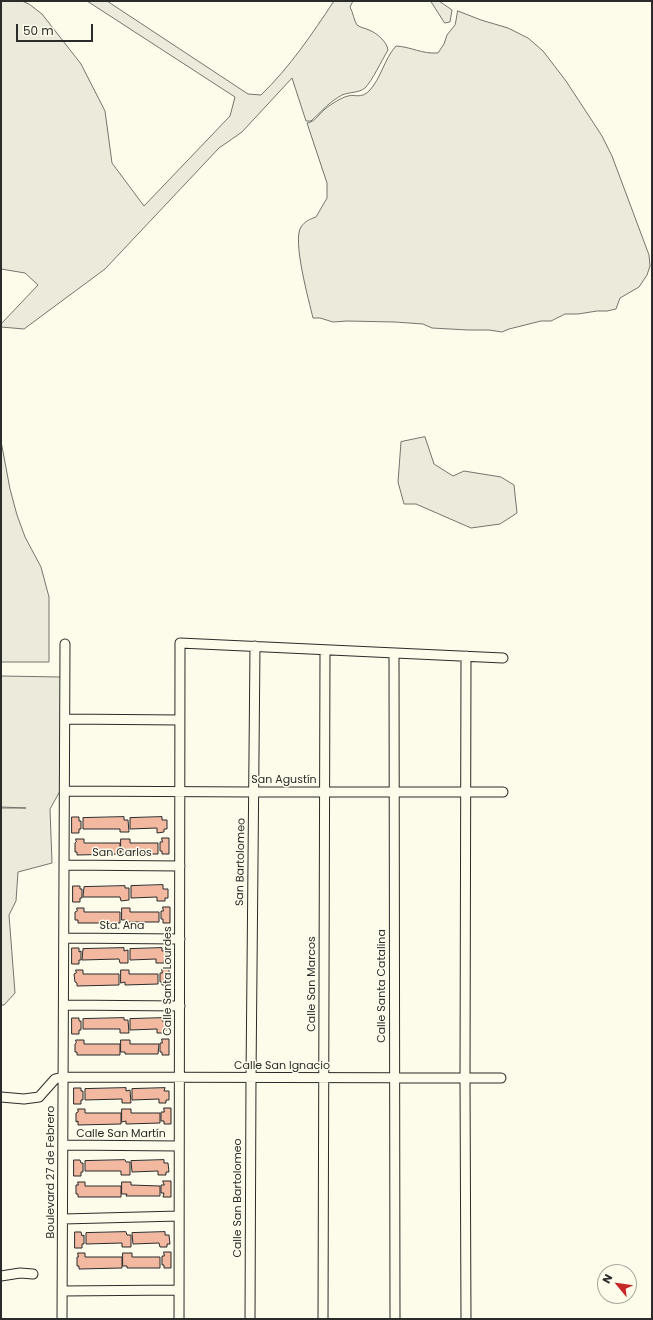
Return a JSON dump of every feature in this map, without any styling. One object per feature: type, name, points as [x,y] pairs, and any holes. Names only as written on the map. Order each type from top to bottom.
[{"type":"street","name":"Calle Santa Lourdes","points":[[179,1319],[180,643],[255,646]]},
{"type":"street","name":"Boulevard 27 de Febrero","points":[[62,1319],[65,644]]},
{"type":"street","points":[[255,646],[503,658]]},
{"type":"street","name":"San Bartolomeo","points":[[251,1077],[255,646]]},
{"type":"street","name":"Calle San Marcos","points":[[323,1319],[325,650]]},
{"type":"street","name":"Calle Santa Catalina","points":[[394,653],[395,1319]]},
{"type":"street","points":[[466,656],[466,1319]]},
{"type":"street","points":[[65,719],[180,720]]},
{"type":"street","name":"San Agustín","points":[[65,790],[394,793],[503,792]]},
{"type":"street","name":"San Carlos","points":[[64,865],[180,866]]},
{"type":"street","name":"Sta. Ana","points":[[64,938],[180,939]]},
{"type":"street","points":[[64,1005],[180,1006]]},
{"type":"street","points":[[1,1097],[24,1099],[36,1098],[43,1094],[55,1079],[63,1077]]},
{"type":"street","name":"Calle San Ignacio","points":[[63,1077],[501,1078]]},
{"type":"street","name":"Calle San Bartolomeo","points":[[250,1319],[251,1077]]},
{"type":"street","name":"Calle San Martín","points":[[63,1145],[179,1146]]},
{"type":"street","points":[[63,1220],[179,1216]]},
{"type":"street","points":[[1,1276],[20,1273],[33,1274]]},
{"type":"street","points":[[62,1291],[179,1290]]},
{"type":"shaded area","points":[[1,1],[22,1],[29,4],[42,14],[81,64],[105,111],[112,163],[144,206],[230,116],[235,97],[87,1],[107,1],[248,94],[261,95],[272,84],[300,50],[334,1],[353,1],[350,7],[357,25],[372,31],[384,41],[388,50],[374,76],[365,88],[337,98],[311,121],[306,121],[292,78],[242,132],[219,148],[105,269],[24,329],[1,327],[1,324],[38,285],[25,273],[1,269]]},
{"type":"shaded area","points":[[431,1],[439,1],[452,10],[450,22],[445,23]]},
{"type":"shaded area","points":[[458,11],[508,28],[528,38],[543,51],[566,81],[602,136],[612,156],[649,255],[650,266],[647,275],[639,287],[620,298],[616,309],[578,314],[565,314],[551,321],[541,321],[502,332],[489,330],[432,328],[423,324],[395,322],[333,322],[320,318],[313,318],[302,271],[299,234],[304,223],[316,217],[327,198],[327,183],[307,123],[314,120],[326,108],[339,100],[348,96],[361,96],[369,91],[377,81],[388,57],[396,46],[438,53],[444,44],[447,35],[455,25]]},
{"type":"shaded area","points":[[425,437],[434,464],[453,476],[464,471],[501,477],[514,485],[517,513],[500,524],[471,528],[416,504],[404,504],[398,482],[401,442]]},
{"type":"shaded area","points":[[1,441],[10,489],[17,515],[25,537],[41,567],[49,597],[49,662],[1,662]]},
{"type":"shaded area","points":[[1,676],[61,677],[60,791],[50,809],[52,863],[18,872],[16,901],[9,915],[15,993],[4,1005],[1,1005],[1,808],[26,808],[1,807]]},
{"type":"building","points":[[72,817],[79,817],[79,821],[81,821],[81,829],[79,829],[79,833],[72,833]]},
{"type":"building","points":[[124,817],[124,820],[128,820],[129,832],[120,832],[120,829],[83,829],[83,818]]},
{"type":"building","points":[[162,817],[162,820],[167,820],[167,829],[164,829],[164,832],[157,833],[157,828],[130,829],[130,818]]},
{"type":"building","points":[[162,838],[169,838],[169,854],[162,854],[162,851],[160,851],[160,842],[162,842]]},
{"type":"building","points":[[76,839],[84,839],[84,843],[120,843],[120,854],[77,855],[77,852],[75,852]]},
{"type":"building","points":[[121,839],[130,839],[130,843],[158,843],[158,854],[125,854],[125,851],[121,852]]},
{"type":"building","points":[[163,885],[163,889],[168,889],[168,898],[165,898],[165,901],[157,901],[157,897],[131,898],[131,886]]},
{"type":"building","points":[[73,886],[80,886],[80,889],[82,889],[82,898],[80,898],[80,902],[73,902]]},
{"type":"building","points":[[125,886],[125,888],[129,888],[129,900],[121,901],[120,897],[83,897],[84,887]]},
{"type":"building","points":[[163,907],[170,907],[170,923],[163,923],[163,919],[161,919],[161,911],[163,911]]},
{"type":"building","points":[[77,908],[84,908],[84,912],[120,912],[120,923],[78,923],[78,920],[75,920],[75,912],[77,911]]},
{"type":"building","points":[[122,908],[130,908],[130,912],[159,912],[159,922],[126,922],[126,920],[122,920]]},
{"type":"building","points":[[72,948],[79,948],[79,952],[81,951],[81,960],[79,960],[79,964],[72,964]]},
{"type":"building","points":[[124,948],[124,951],[128,950],[128,963],[120,963],[119,959],[82,960],[83,949]]},
{"type":"building","points":[[162,948],[162,951],[167,951],[167,960],[164,960],[164,963],[156,963],[156,959],[130,960],[130,949]]},
{"type":"building","points":[[162,969],[169,969],[169,985],[162,985],[162,982],[160,982],[160,973],[162,973]]},
{"type":"building","points":[[76,970],[83,970],[83,974],[119,974],[119,985],[77,986],[74,974],[76,973]]},
{"type":"building","points":[[121,970],[129,970],[129,974],[158,974],[158,984],[125,985],[125,982],[121,983]]},
{"type":"building","points":[[72,1018],[79,1018],[79,1021],[81,1021],[81,1030],[79,1030],[79,1034],[72,1034]]},
{"type":"building","points":[[124,1018],[124,1020],[128,1020],[129,1033],[120,1033],[120,1029],[83,1029],[83,1019]]},
{"type":"building","points":[[163,1018],[162,1021],[167,1021],[167,1030],[164,1030],[164,1033],[157,1033],[157,1029],[130,1030],[130,1019]]},
{"type":"building","points":[[162,1039],[169,1039],[169,1055],[162,1055],[162,1052],[160,1052],[160,1043],[162,1043]]},
{"type":"building","points":[[76,1040],[84,1040],[84,1044],[120,1044],[120,1055],[77,1055],[77,1052],[75,1052]]},
{"type":"building","points":[[121,1040],[130,1040],[130,1044],[159,1044],[158,1054],[125,1054],[125,1052],[121,1052]]},
{"type":"building","points":[[74,1088],[81,1088],[81,1091],[83,1091],[83,1100],[81,1100],[81,1104],[74,1104]]},
{"type":"building","points":[[126,1088],[126,1091],[130,1090],[131,1103],[122,1103],[122,1099],[85,1100],[85,1089]]},
{"type":"building","points":[[165,1088],[164,1091],[169,1091],[169,1100],[166,1100],[166,1103],[159,1103],[159,1099],[132,1100],[132,1089]]},
{"type":"building","points":[[164,1108],[171,1108],[171,1124],[164,1124],[164,1121],[161,1121],[161,1112],[164,1112]]},
{"type":"building","points":[[78,1109],[85,1109],[85,1113],[121,1113],[121,1124],[78,1125],[78,1121],[76,1122],[76,1113],[78,1112]]},
{"type":"building","points":[[122,1109],[131,1109],[131,1113],[160,1113],[160,1123],[126,1124],[126,1121],[122,1122]]},
{"type":"building","points":[[74,1160],[80,1160],[81,1163],[83,1163],[83,1172],[81,1172],[81,1176],[74,1176]]},
{"type":"building","points":[[125,1160],[126,1162],[130,1162],[130,1175],[121,1175],[121,1171],[85,1171],[85,1161]]},
{"type":"building","points":[[164,1160],[164,1163],[168,1163],[169,1172],[166,1172],[166,1175],[158,1175],[158,1171],[132,1172],[131,1161]]},
{"type":"building","points":[[163,1181],[171,1181],[171,1197],[163,1197],[164,1193],[161,1193],[161,1185],[164,1185]]},
{"type":"building","points":[[78,1182],[85,1182],[85,1186],[121,1186],[121,1197],[78,1197],[78,1194],[76,1194],[76,1185],[78,1185]]},
{"type":"building","points":[[122,1182],[131,1182],[131,1185],[160,1186],[160,1196],[126,1196],[127,1194],[122,1194]]},
{"type":"building","points":[[75,1232],[81,1232],[82,1236],[84,1235],[84,1244],[82,1244],[82,1248],[75,1248]]},
{"type":"building","points":[[126,1232],[127,1235],[131,1235],[131,1247],[122,1247],[122,1243],[86,1244],[86,1233]]},
{"type":"building","points":[[165,1232],[165,1235],[169,1235],[170,1244],[167,1244],[167,1247],[160,1247],[159,1243],[133,1244],[132,1233]]},
{"type":"building","points":[[164,1252],[171,1252],[171,1268],[164,1268],[164,1265],[162,1265],[162,1256],[164,1256]]},
{"type":"building","points":[[78,1253],[85,1253],[85,1257],[122,1257],[122,1268],[79,1269],[79,1266],[77,1266]]},
{"type":"building","points":[[123,1253],[132,1253],[132,1257],[160,1257],[160,1268],[127,1268],[127,1266],[123,1266]]}]
